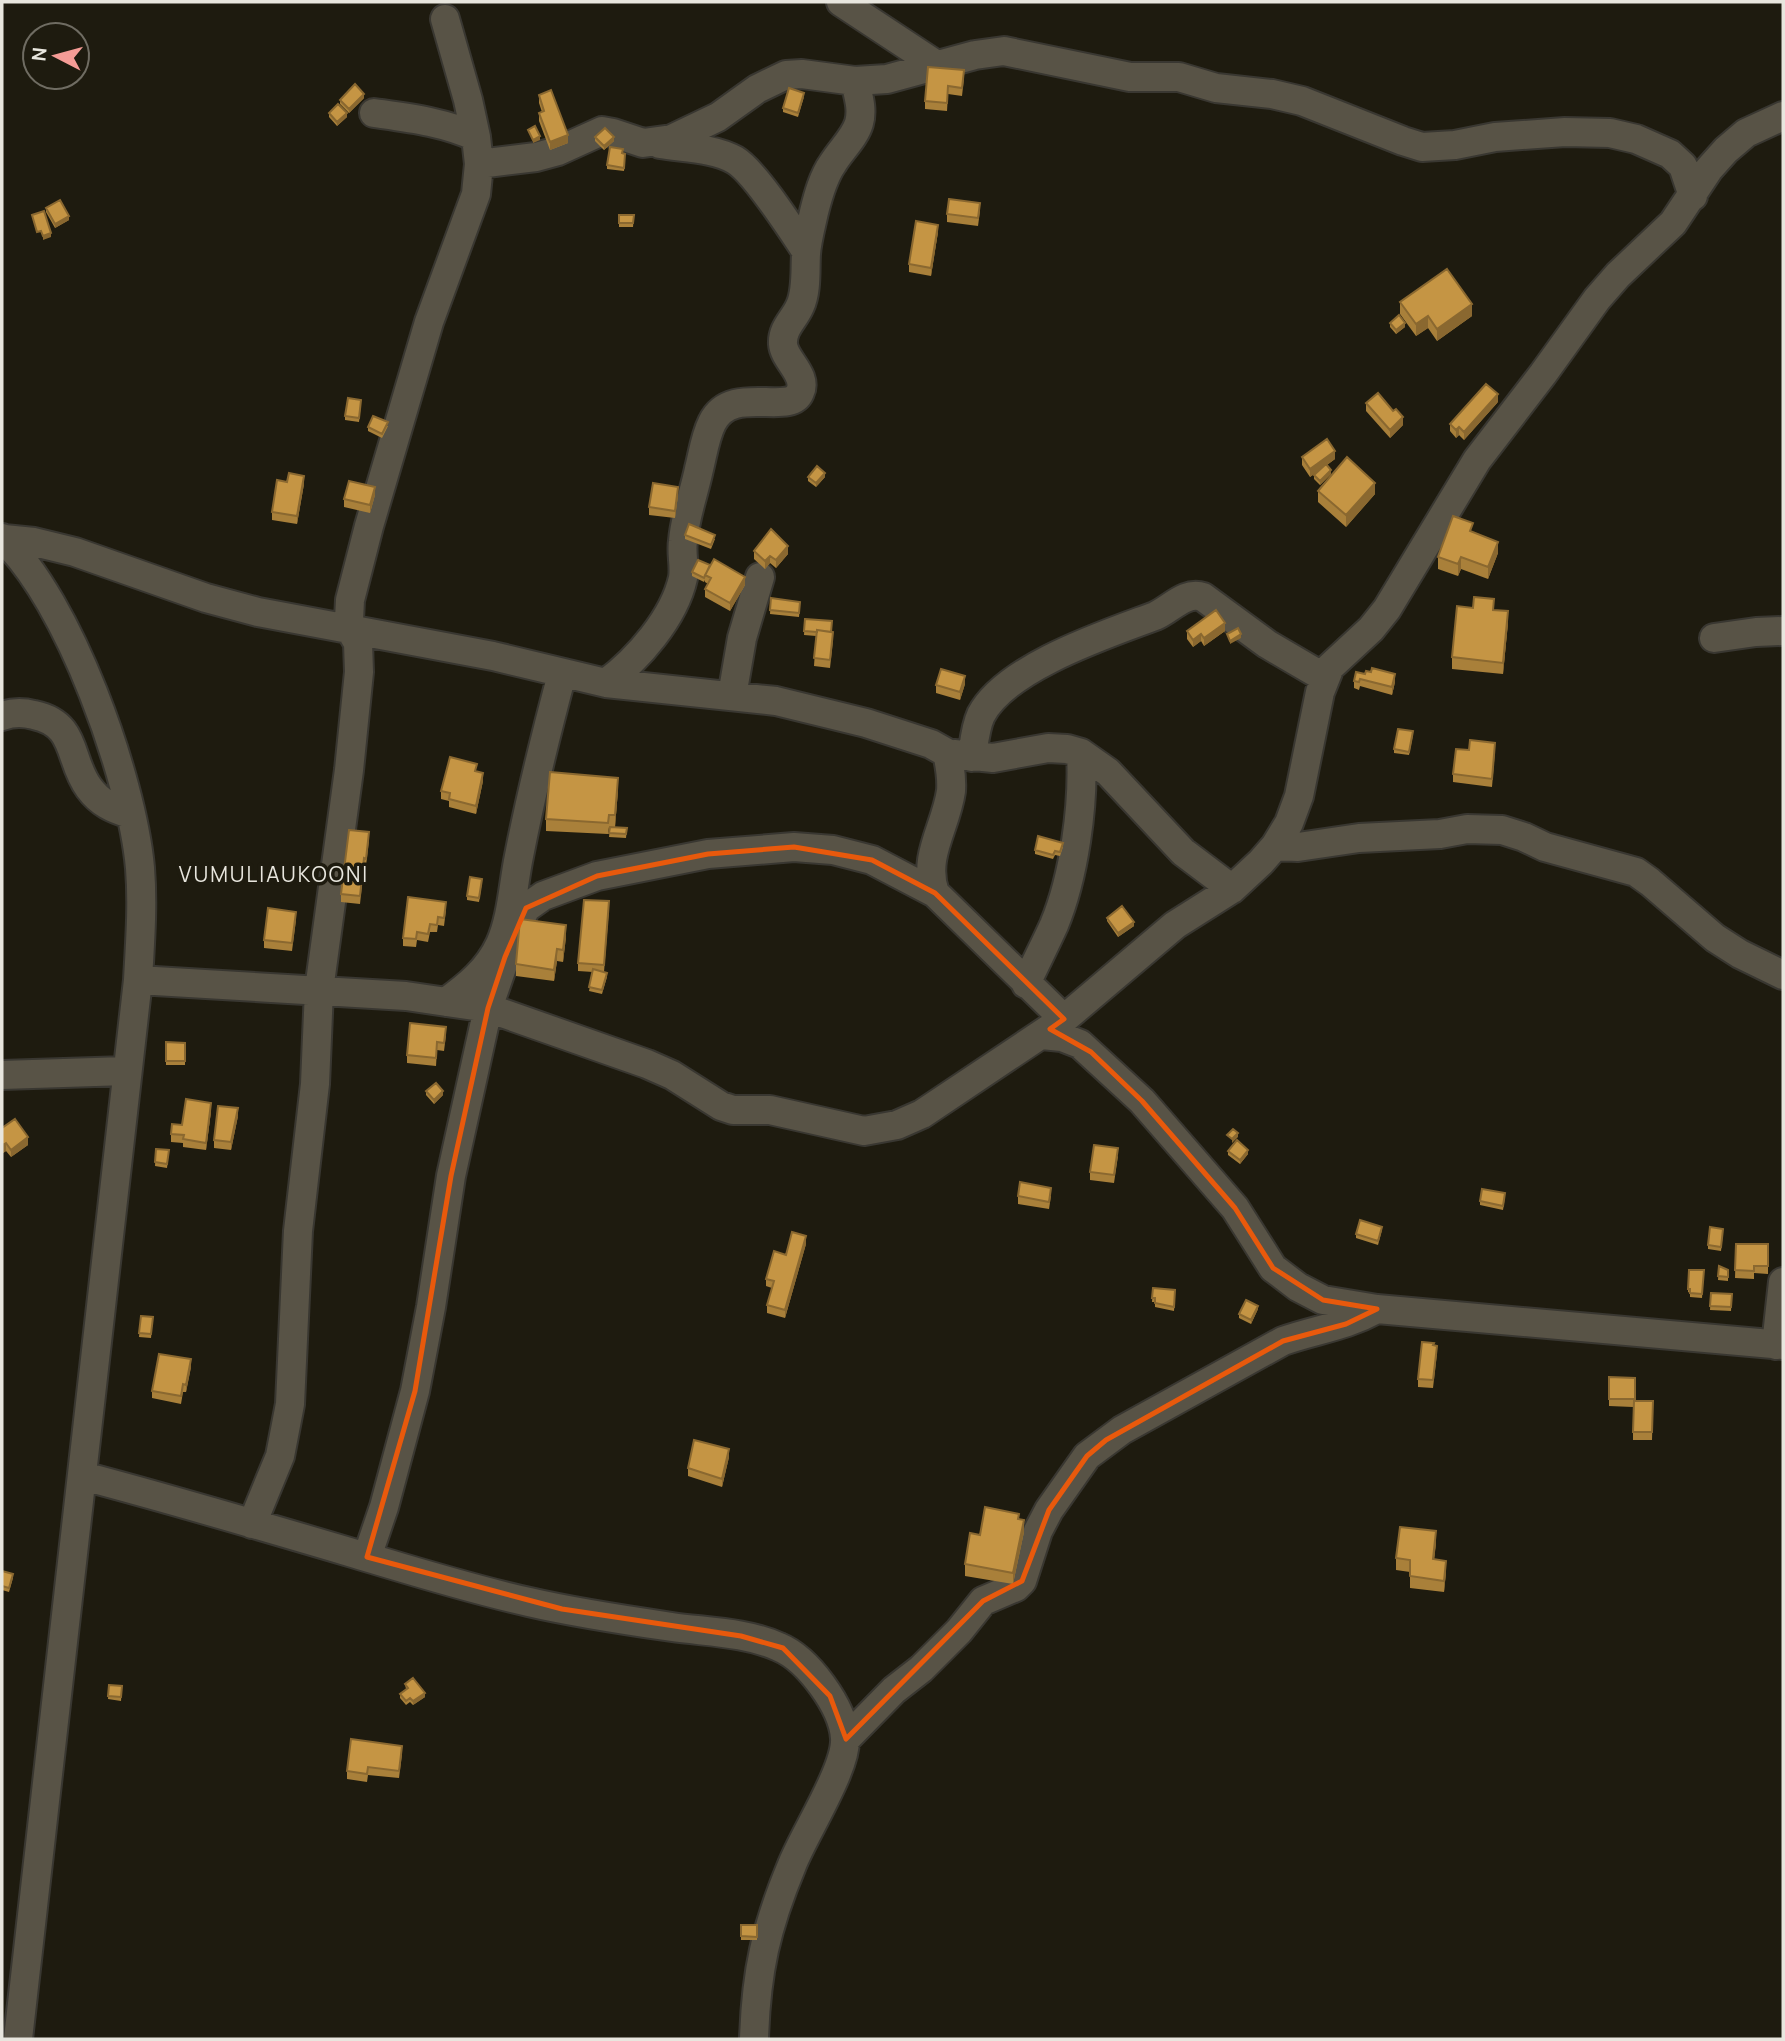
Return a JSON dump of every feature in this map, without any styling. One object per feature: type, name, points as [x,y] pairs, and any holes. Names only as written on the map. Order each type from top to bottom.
[{"type":"street","points":[[841,2],[938,66]]},
{"type":"street","points":[[252,1524],[280,1456],[290,1404],[299,1231],[315,1084],[319,990],[346,793],[359,672],[358,643],[351,631],[349,620],[351,600],[429,323],[472,205],[477,151],[468,100],[445,19]]},
{"type":"street","points":[[656,143],[696,130],[757,89],[786,75],[802,74],[855,81],[887,79],[975,55],[1004,51],[1130,77],[1179,77],[1216,88],[1272,94],[1302,101],[1422,147],[1455,145],[1495,137],[1565,132],[1610,133],[1636,139],[1670,154],[1683,166],[1693,196]]},
{"type":"street","points":[[606,683],[642,651],[658,629],[680,587],[684,575],[683,542],[687,519],[706,438],[719,411],[734,404],[784,402],[796,399],[800,393],[800,378],[783,348],[787,326],[802,303],[806,251],[821,187],[831,165],[859,122],[860,101],[855,81]]},
{"type":"street","points":[[374,113],[444,125],[477,151],[536,157],[602,131],[643,143],[720,155],[739,163],[766,194],[806,251]]},
{"type":"street","points":[[138,980],[319,990],[488,1008],[672,1074],[722,1106],[733,1110],[770,1110],[864,1131],[897,1125],[922,1114],[1053,1027],[1175,925],[1232,889],[1275,846],[1289,822],[1299,796],[1325,678],[1337,659],[1371,629],[1387,609],[1477,460],[1597,299],[1618,275],[1673,223],[1709,169],[1726,150],[1746,133],[1783,117]]},
{"type":"street","points":[[3,539],[34,542],[75,552],[206,598],[258,612],[493,656],[606,683],[776,701],[830,713],[960,755],[993,758],[1048,748],[1067,749],[1081,753],[1108,772],[1183,852],[1232,889]]},
{"type":"street","points":[[3,539],[41,589],[73,645],[105,725],[130,814],[140,866],[141,897],[138,980],[18,2039]]},
{"type":"street","points":[[732,696],[742,638],[760,577]]},
{"type":"street","points":[[935,893],[929,878],[951,792],[951,771],[992,701],[1036,666],[1093,639],[1157,615],[1185,598],[1196,595],[1203,597],[1285,656],[1325,678]]},
{"type":"street","points":[[1714,638],[1783,631]]},
{"type":"street","points":[[446,1002],[480,976],[500,943],[510,908],[544,740],[562,674]]},
{"type":"street","points":[[2,716],[18,712],[40,716],[63,729],[88,786],[104,804],[130,814]]},
{"type":"street","points":[[1026,984],[1054,924],[1066,887],[1081,800],[1081,753]]},
{"type":"street","points":[[1275,846],[1298,847],[1359,838],[1502,830],[1545,848],[1636,872],[1715,938],[1740,954],[1783,975]]},
{"type":"street","points":[[366,1557],[388,1495],[415,1391],[451,1176],[488,1008],[515,930],[526,908],[543,896],[597,876],[708,853],[794,847],[833,850],[872,860],[935,893],[1026,984],[1062,1037],[1091,1052],[1142,1101],[1235,1208],[1273,1268],[1298,1287],[1323,1300],[1377,1309],[1780,1345],[1783,1282]]},
{"type":"street","points":[[2,1075],[126,1071]]},
{"type":"street","points":[[754,2039],[758,1980],[772,1914],[793,1860],[839,1766],[846,1739],[950,1640],[983,1601],[1016,1587],[1022,1581],[1038,1531],[1049,1510],[1087,1456],[1106,1440],[1173,1400],[1283,1341],[1346,1324],[1377,1309]]},
{"type":"street","points":[[83,1476],[519,1600],[598,1615],[741,1636],[783,1648],[803,1664],[830,1696],[846,1739]]},
{"type":"highlighted area","points":[[794,847],[872,860],[935,893],[1064,1019],[1050,1029],[1091,1052],[1142,1101],[1235,1208],[1273,1268],[1323,1300],[1377,1309],[1346,1324],[1283,1341],[1106,1440],[1087,1456],[1049,1510],[1022,1581],[983,1601],[846,1739],[830,1696],[783,1648],[741,1636],[562,1609],[367,1557],[415,1391],[451,1176],[488,1008],[505,957],[526,908],[597,876],[708,854]]},
{"type":"building","points":[[928,67],[964,70],[962,88],[948,86],[947,103],[925,101]]},
{"type":"building","points":[[355,84],[364,94],[349,109],[340,100]]},
{"type":"building","points":[[789,88],[804,93],[798,113],[783,108]]},
{"type":"building","points":[[551,90],[568,135],[550,142],[539,113],[544,111],[539,95]]},
{"type":"building","points":[[338,104],[347,113],[337,122],[329,113]]},
{"type":"building","points":[[535,126],[540,136],[533,140],[528,130]]},
{"type":"building","points":[[605,128],[614,137],[604,146],[595,137]]},
{"type":"building","points":[[610,147],[623,149],[624,168],[607,165]]},
{"type":"building","points":[[949,199],[980,203],[978,218],[947,214]]},
{"type":"building","points":[[60,200],[69,216],[55,224],[46,208]]},
{"type":"building","points":[[44,211],[51,233],[43,236],[41,231],[37,232],[32,215]]},
{"type":"building","points":[[619,215],[634,215],[633,223],[619,223]]},
{"type":"building","points":[[916,221],[938,225],[931,268],[909,264]]},
{"type":"building","points":[[1447,269],[1472,304],[1437,329],[1428,316],[1416,324],[1400,302]]},
{"type":"building","points":[[1399,315],[1405,323],[1396,330],[1390,323]]},
{"type":"building","points":[[1486,384],[1498,394],[1464,432],[1459,427],[1456,430],[1450,424]]},
{"type":"building","points":[[1378,393],[1393,411],[1396,409],[1403,417],[1390,430],[1366,403]]},
{"type":"building","points":[[348,398],[361,400],[359,418],[345,416]]},
{"type":"building","points":[[373,416],[388,422],[382,434],[368,427]]},
{"type":"building","points":[[1327,439],[1335,451],[1310,469],[1302,457]]},
{"type":"building","points":[[1347,457],[1375,483],[1346,515],[1318,491]]},
{"type":"building","points":[[1326,464],[1331,470],[1320,481],[1314,475]]},
{"type":"building","points":[[817,466],[825,473],[816,483],[808,477]]},
{"type":"building","points":[[289,473],[304,476],[297,516],[272,512],[277,480],[287,482]]},
{"type":"building","points":[[349,481],[375,487],[370,505],[344,499]]},
{"type":"building","points":[[653,483],[678,487],[675,511],[649,507]]},
{"type":"building","points":[[1453,516],[1473,523],[1470,531],[1498,542],[1488,567],[1461,557],[1458,564],[1438,557]]},
{"type":"building","points":[[689,524],[715,535],[711,545],[685,535]]},
{"type":"building","points":[[771,529],[788,546],[776,560],[770,556],[765,561],[754,551]]},
{"type":"building","points":[[714,559],[745,577],[730,603],[705,589],[711,578],[705,575]]},
{"type":"building","points":[[698,560],[710,565],[704,578],[692,572]]},
{"type":"building","points":[[1474,597],[1494,599],[1493,610],[1508,611],[1503,663],[1452,657],[1457,606],[1473,608]]},
{"type":"building","points":[[771,598],[800,602],[799,613],[770,610]]},
{"type":"building","points":[[1216,610],[1225,623],[1204,638],[1201,634],[1193,640],[1187,631]]},
{"type":"building","points":[[805,619],[832,621],[831,632],[804,631]]},
{"type":"building","points":[[1238,628],[1241,634],[1230,641],[1227,634]]},
{"type":"building","points":[[817,630],[833,632],[830,660],[814,658]]},
{"type":"building","points":[[1372,668],[1395,674],[1392,687],[1360,679],[1359,682],[1354,681],[1356,672],[1365,674],[1366,671],[1371,672]]},
{"type":"building","points":[[941,669],[965,676],[960,692],[936,685]]},
{"type":"building","points":[[1398,729],[1413,731],[1409,752],[1394,749]]},
{"type":"building","points":[[1470,740],[1495,743],[1492,779],[1453,774],[1456,749],[1469,750]]},
{"type":"building","points":[[450,757],[477,764],[475,771],[483,773],[476,806],[449,799],[450,793],[441,791]]},
{"type":"building","points":[[550,772],[618,778],[615,815],[609,815],[608,823],[546,819]]},
{"type":"building","points":[[610,827],[627,828],[626,834],[609,833]]},
{"type":"building","points":[[349,830],[369,832],[360,896],[341,894]]},
{"type":"building","points":[[1038,836],[1063,843],[1060,852],[1055,851],[1053,855],[1035,850]]},
{"type":"building","points":[[470,877],[482,879],[479,898],[467,896]]},
{"type":"building","points":[[408,897],[446,902],[444,918],[438,917],[437,925],[430,924],[428,934],[417,932],[416,939],[403,938]]},
{"type":"building","points":[[584,900],[609,901],[604,965],[578,963]]},
{"type":"building","points":[[1122,906],[1134,922],[1118,933],[1107,918]]},
{"type":"building","points":[[268,908],[296,912],[292,943],[264,940]]},
{"type":"building","points":[[520,919],[566,925],[563,950],[557,949],[554,970],[516,964]]},
{"type":"building","points":[[593,969],[607,973],[602,990],[589,987]]},
{"type":"building","points":[[410,1023],[446,1027],[444,1043],[437,1042],[436,1058],[407,1055]]},
{"type":"building","points":[[166,1042],[185,1043],[185,1061],[166,1061]]},
{"type":"building","points":[[436,1083],[443,1091],[434,1100],[426,1091]]},
{"type":"building","points":[[186,1099],[211,1103],[206,1143],[183,1139],[184,1135],[171,1134],[172,1124],[182,1125]]},
{"type":"building","points":[[218,1106],[238,1108],[231,1142],[214,1140]]},
{"type":"building","points":[[15,1119],[28,1137],[11,1150],[6,1143],[2,1143],[2,1128]]},
{"type":"building","points":[[1233,1129],[1238,1133],[1232,1139],[1227,1135]]},
{"type":"building","points":[[1237,1140],[1248,1150],[1240,1160],[1228,1151]]},
{"type":"building","points":[[1094,1145],[1118,1148],[1114,1175],[1090,1172]]},
{"type":"building","points":[[156,1149],[169,1150],[167,1164],[155,1162]]},
{"type":"building","points":[[1020,1182],[1051,1188],[1049,1202],[1018,1196]]},
{"type":"building","points":[[1482,1189],[1505,1193],[1503,1206],[1480,1201]]},
{"type":"building","points":[[1360,1220],[1382,1227],[1378,1241],[1356,1234]]},
{"type":"building","points":[[1710,1227],[1723,1229],[1721,1247],[1708,1245]]},
{"type":"building","points":[[792,1232],[806,1236],[785,1310],[767,1305],[774,1281],[766,1279],[774,1251],[786,1255]]},
{"type":"building","points":[[1736,1244],[1768,1244],[1768,1266],[1754,1266],[1754,1271],[1735,1270]]},
{"type":"building","points":[[1719,1266],[1728,1270],[1728,1277],[1718,1276]]},
{"type":"building","points":[[1689,1270],[1704,1270],[1702,1294],[1690,1293]]},
{"type":"building","points":[[1153,1288],[1175,1290],[1174,1307],[1155,1303],[1155,1298],[1152,1298]]},
{"type":"building","points":[[1711,1293],[1732,1294],[1731,1307],[1710,1306]]},
{"type":"building","points":[[1246,1300],[1258,1306],[1251,1320],[1239,1314]]},
{"type":"building","points":[[141,1316],[153,1317],[151,1334],[139,1333]]},
{"type":"building","points":[[1422,1342],[1434,1343],[1433,1345],[1437,1346],[1433,1380],[1418,1379]]},
{"type":"building","points":[[159,1354],[191,1359],[181,1396],[152,1391]]},
{"type":"building","points":[[1609,1377],[1635,1378],[1635,1399],[1609,1399]]},
{"type":"building","points":[[1634,1401],[1653,1401],[1652,1432],[1633,1432]]},
{"type":"building","points":[[694,1440],[729,1449],[722,1479],[688,1468]]},
{"type":"building","points":[[985,1507],[1019,1514],[1018,1519],[1024,1520],[1013,1573],[965,1564],[970,1533],[980,1535]]},
{"type":"building","points":[[1400,1527],[1436,1531],[1433,1559],[1446,1561],[1444,1581],[1410,1576],[1410,1560],[1396,1558]]},
{"type":"building","points":[[2,1571],[13,1574],[9,1588],[2,1586]]},
{"type":"building","points":[[413,1678],[425,1693],[413,1701],[410,1698],[406,1701],[400,1694],[408,1688],[405,1684]]},
{"type":"building","points":[[109,1685],[122,1686],[121,1697],[108,1696]]},
{"type":"building","points":[[351,1739],[402,1746],[399,1771],[368,1767],[367,1774],[347,1771]]},
{"type":"building","points":[[741,1925],[757,1925],[757,1937],[741,1936]]},
{"type":"district","name":"VUMULIAUKOONI","points":[[274,875]]}]
